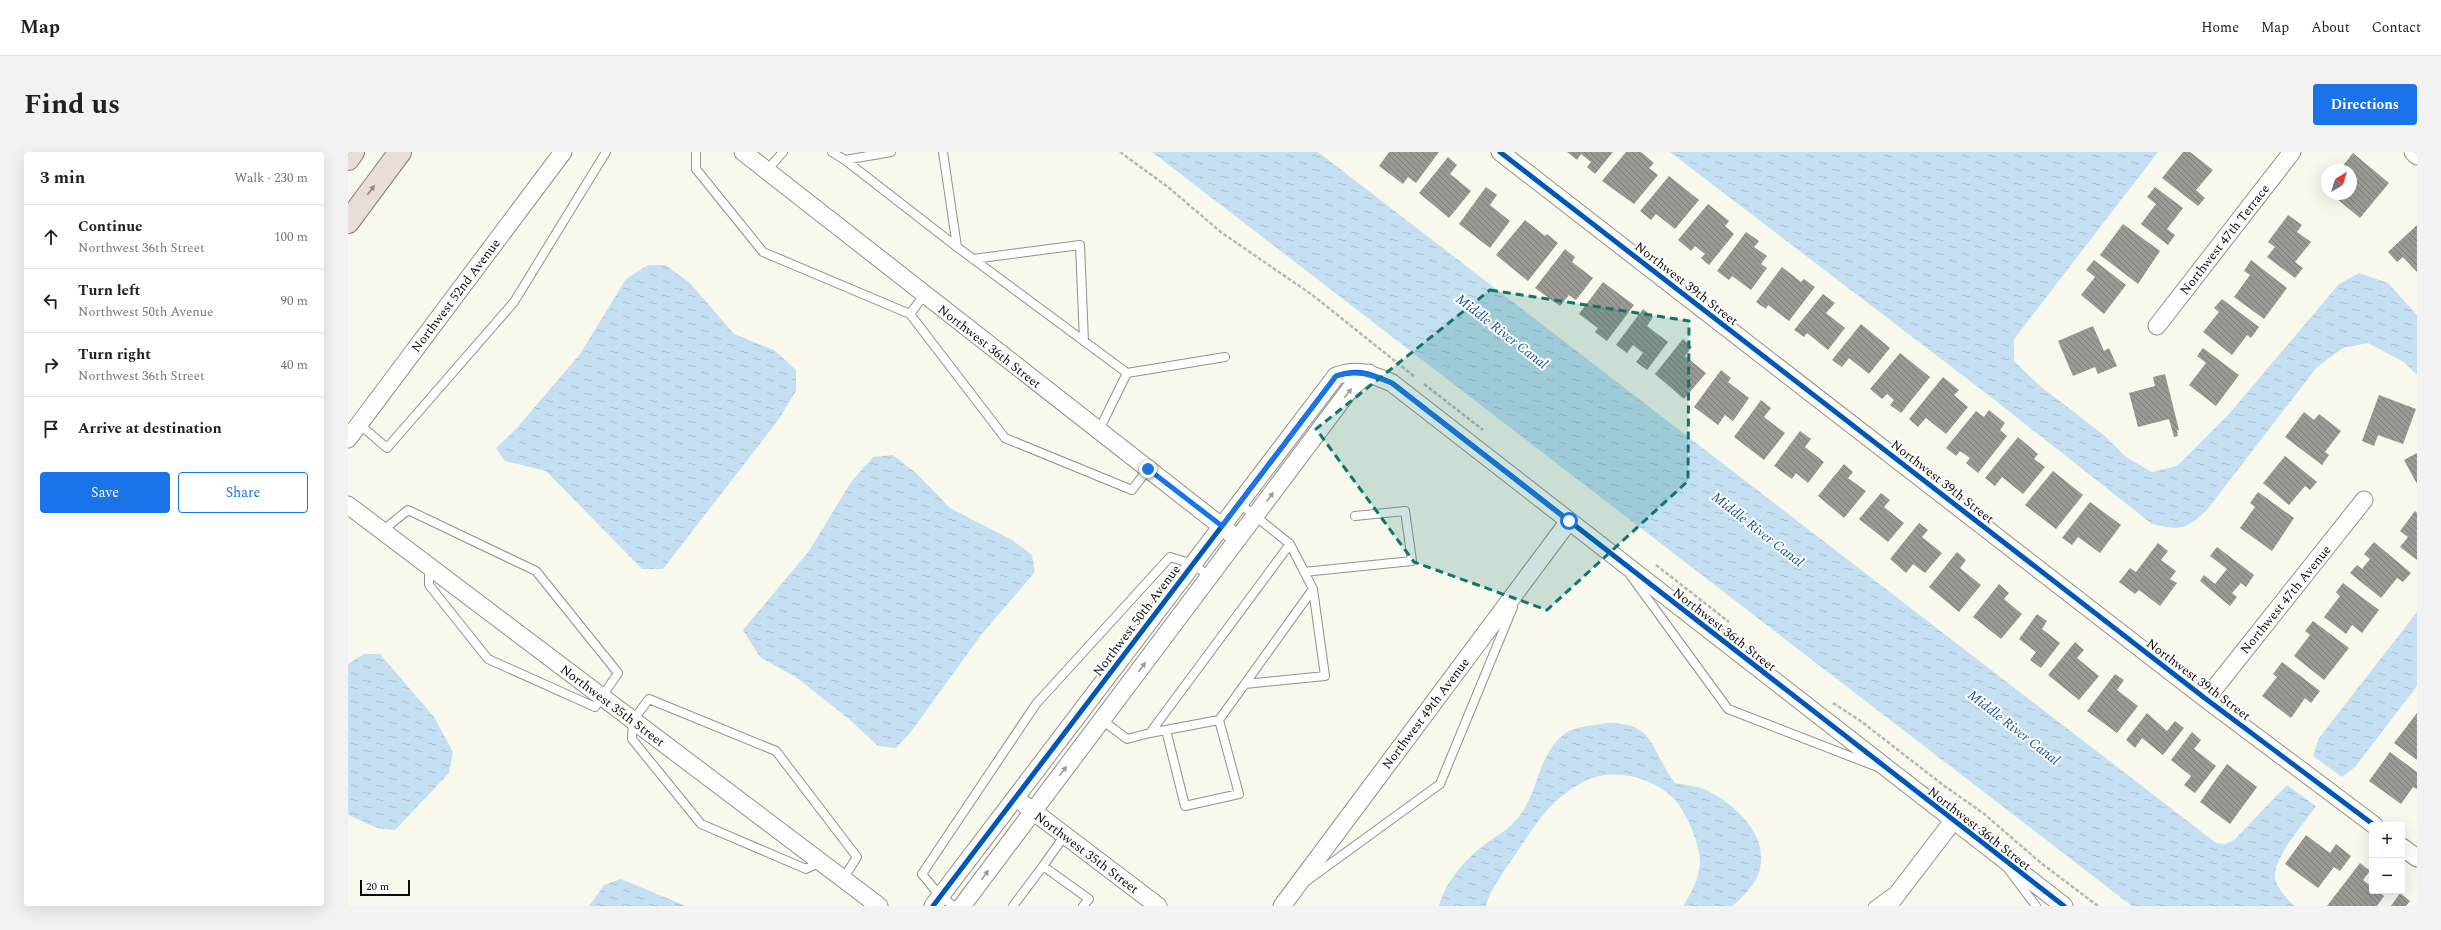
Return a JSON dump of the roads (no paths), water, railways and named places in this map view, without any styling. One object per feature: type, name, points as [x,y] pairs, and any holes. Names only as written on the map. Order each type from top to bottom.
[{"type":"highway","points":[[348,159],[353,152]]},
{"type":"highway","points":[[348,222],[400,152]]},
{"type":"street","name":"Northwest 52nd Avenue","points":[[348,438],[563,152]]},
{"type":"street","name":"Northwest 36th Street","points":[[743,152],[1238,539]]},
{"type":"street","name":"Northwest 39th Street","points":[[1500,152],[2206,698],[2370,822]]},
{"type":"street","name":"Northwest 47th Terrace","points":[[2157,326],[2292,152]]},
{"type":"street","points":[[2413,152],[2417,156]]},
{"type":"street","name":"Northwest 50th Avenue","points":[[937,901],[1336,376],[1350,371],[1369,374]]},
{"type":"street","name":"Northwest 36th Street","points":[[1369,374],[1392,383],[2064,906]]},
{"type":"street","points":[[962,906],[1351,388],[1369,374]]},
{"type":"street","name":"Northwest 47th Avenue","points":[[2206,698],[2364,500]]},
{"type":"street","name":"Northwest 35th Street","points":[[348,505],[879,906]]},
{"type":"street","name":"Northwest 49th Avenue","points":[[1282,906],[1569,521]]},
{"type":"street","name":"Northwest 35th Street","points":[[1015,797],[1158,906]]},
{"type":"street","points":[[1888,906],[1953,821]]},
{"type":"street","points":[[2405,849],[2417,858]]},
{"type":"lane","points":[[359,424],[387,448],[514,302],[606,152]]},
{"type":"lane","points":[[696,152],[696,169],[763,252],[910,314],[1005,438],[1132,490],[1148,469]]},
{"type":"lane","points":[[766,170],[783,152]]},
{"type":"lane","points":[[832,152],[845,160],[957,247],[1127,373],[1225,357]]},
{"type":"lane","points":[[845,160],[891,152]]},
{"type":"lane","points":[[943,152],[957,247]]},
{"type":"lane","points":[[973,259],[1080,245],[1084,341]]},
{"type":"lane","points":[[910,314],[925,294]]},
{"type":"lane","points":[[1099,430],[1127,373]]},
{"type":"lane","points":[[1239,503],[1256,515],[1290,544],[1313,589],[1324,676],[1245,684]]},
{"type":"lane","points":[[382,531],[408,510],[536,571],[618,673],[595,707],[488,659],[429,585],[429,566]]},
{"type":"lane","points":[[1304,572],[1412,561],[1405,511],[1354,516]]},
{"type":"lane","points":[[1150,733],[1290,544]]},
{"type":"lane","points":[[954,906],[937,901],[922,874],[1036,704],[1170,557],[1193,564],[1210,577]]},
{"type":"lane","points":[[1618,560],[1728,709],[1890,771]]},
{"type":"lane","points":[[1293,891],[1440,784],[1523,583]]},
{"type":"lane","points":[[1102,720],[1127,739],[1150,733],[1219,720],[1313,589]]},
{"type":"lane","points":[[820,862],[806,869],[701,824],[632,739],[633,720],[649,699],[776,751],[857,857],[843,879]]},
{"type":"lane","points":[[1166,730],[1185,806],[1239,794],[1219,720]]},
{"type":"lane","points":[[1013,906],[1065,835]]},
{"type":"lane","points":[[1998,855],[2036,906]]},
{"type":"lane","points":[[1043,866],[1089,899],[1083,906]]},
{"type":"lane","points":[[1873,906],[1906,883]]},
{"type":"lane","points":[[1896,906],[1906,883]]},
{"type":"water","name":"Middle River Canal","points":[[1152,152],[1318,152],[2216,843],[2226,844],[2234,840],[2287,785],[2316,806],[2290,841],[2279,860],[2276,870],[2275,878],[2278,886],[2294,906],[2132,906]]},
{"type":"water","points":[[1670,152],[2158,152],[2014,339],[2014,361],[2040,386],[2105,436],[2126,457],[2152,472],[2177,466],[2229,414],[2339,284],[2359,273],[2388,283],[2417,315],[2417,375],[2404,362],[2368,343],[2343,348],[2317,367],[2206,511],[2192,522],[2181,527],[2176,528],[2152,524],[1991,397]]},
{"type":"water","points":[[648,265],[665,265],[690,283],[734,334],[774,350],[796,370],[796,391],[779,419],[663,569],[642,569],[546,471],[505,461],[496,448],[516,429],[580,354],[626,279]]},
{"type":"water","points":[[893,455],[917,474],[950,508],[1012,540],[1032,555],[1035,572],[981,635],[910,733],[896,748],[878,746],[849,719],[797,678],[760,657],[743,630],[809,551],[851,482],[873,457]]},
{"type":"water","points":[[2417,612],[2417,686],[2355,767],[2342,777],[2313,756],[2319,738]]},
{"type":"water","points":[[364,654],[380,654],[434,717],[453,752],[449,773],[395,830],[377,828],[348,815],[348,664]]},
{"type":"water","points":[[1606,723],[1623,724],[1635,727],[1644,733],[1656,750],[1675,783],[1702,788],[1721,798],[1742,816],[1757,837],[1761,862],[1758,875],[1747,892],[1733,906],[1683,906],[1694,885],[1700,862],[1697,843],[1687,818],[1679,805],[1662,789],[1640,778],[1615,774],[1603,775],[1580,783],[1560,797],[1551,806],[1535,825],[1501,875],[1488,899],[1486,906],[1439,906],[1451,880],[1463,864],[1484,845],[1505,831],[1523,811],[1548,753],[1554,744],[1562,736],[1572,730]]},
{"type":"water","points":[[621,879],[686,906],[589,906],[604,885]]}]
